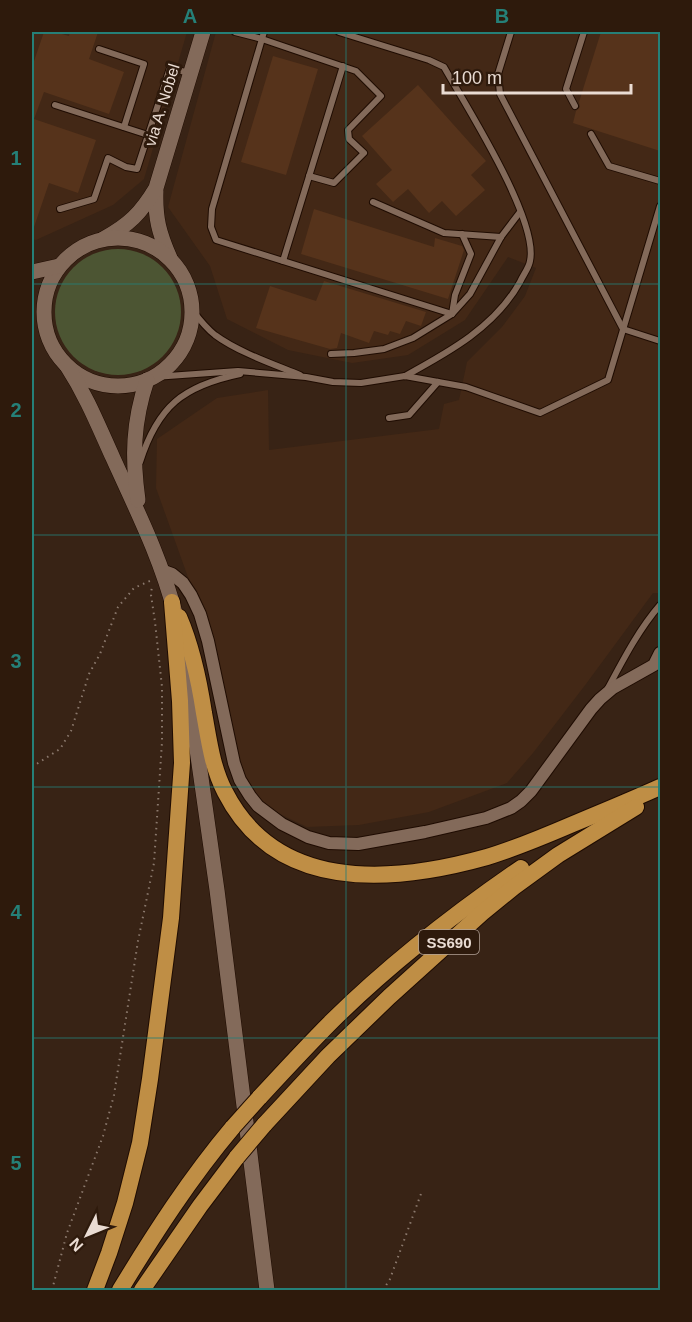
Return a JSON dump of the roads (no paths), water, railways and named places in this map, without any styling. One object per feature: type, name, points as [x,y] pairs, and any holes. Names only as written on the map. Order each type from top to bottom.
[{"type":"highway","points":[[172,602],[193,658],[211,751],[224,790],[239,813],[261,837],[282,853],[304,864],[326,871],[357,875],[386,874],[448,866],[526,844],[660,790]]},
{"type":"highway","points":[[95,1290],[110,1253],[140,1143],[171,918],[181,794],[182,751],[180,693],[172,602]]},
{"type":"highway","name":"SS690","points":[[120,1290],[154,1234],[214,1150],[259,1098],[332,1021],[430,934],[476,900],[548,850],[660,790]]},
{"type":"highway","name":"SS690","points":[[142,1290],[237,1157],[328,1056],[381,1004],[497,900],[558,855],[660,790]]},
{"type":"main road","name":"via A. Nobel","points":[[156,188],[203,32]]},
{"type":"main road","points":[[103,239],[129,223],[147,204],[156,188]]},
{"type":"main road","points":[[67,366],[85,378],[105,385],[127,386],[151,379],[170,365],[183,349],[190,331],[193,310],[190,291],[160,236],[156,221],[156,188]]},
{"type":"main road","points":[[45,327],[44,305],[49,285],[59,266],[86,244],[121,237],[138,240],[155,247],[170,258]]},
{"type":"main road","points":[[32,272],[59,266]]},
{"type":"main road","points":[[32,308],[45,327],[53,348],[67,366],[90,405],[142,520],[172,602],[184,657],[217,890],[267,1290]]},
{"type":"main road","points":[[142,520],[136,483],[135,435],[140,401],[151,379]]},
{"type":"street","points":[[161,570],[172,574],[183,583],[200,614],[234,763],[242,784],[258,806],[276,820],[302,834],[336,844],[358,844],[461,825],[506,811],[531,791],[589,711],[605,693],[651,667],[657,661],[660,653]]},
{"type":"lane","points":[[235,32],[263,35],[357,71],[381,96],[348,130],[350,139],[364,153],[334,183],[309,176]]},
{"type":"lane","points":[[151,379],[218,372],[251,372],[361,383],[405,376],[444,355],[476,333],[499,311],[516,288],[530,262],[531,242],[504,174],[444,67],[429,60],[339,32]]},
{"type":"lane","points":[[511,32],[498,74],[500,94],[623,329],[660,341]]},
{"type":"lane","points":[[575,106],[566,89],[584,32]]},
{"type":"lane","points":[[263,35],[212,209],[211,227],[216,240],[452,314]]},
{"type":"lane","points":[[99,49],[144,64],[124,127]]},
{"type":"lane","points":[[283,261],[343,66]]},
{"type":"lane","points":[[60,209],[94,199],[108,158],[126,167],[137,169],[170,69],[190,73]]},
{"type":"lane","points":[[55,105],[148,135]]},
{"type":"lane","points":[[591,134],[609,166],[660,181]]},
{"type":"lane","points":[[373,202],[444,233],[501,237]]},
{"type":"lane","points":[[405,376],[466,387],[540,413],[608,380],[660,206]]},
{"type":"lane","points":[[331,354],[384,349],[413,338],[452,314],[470,294],[501,237],[520,212]]},
{"type":"lane","points":[[452,314],[455,295],[471,254],[462,234]]},
{"type":"lane","points":[[193,310],[213,334],[229,344],[306,377]]},
{"type":"lane","points":[[136,483],[139,463],[146,442],[156,422],[169,407],[184,395],[201,386],[222,378],[251,372]]},
{"type":"lane","points":[[389,418],[410,416],[438,382]]},
{"type":"lane","points":[[605,693],[626,654],[660,605]]}]
